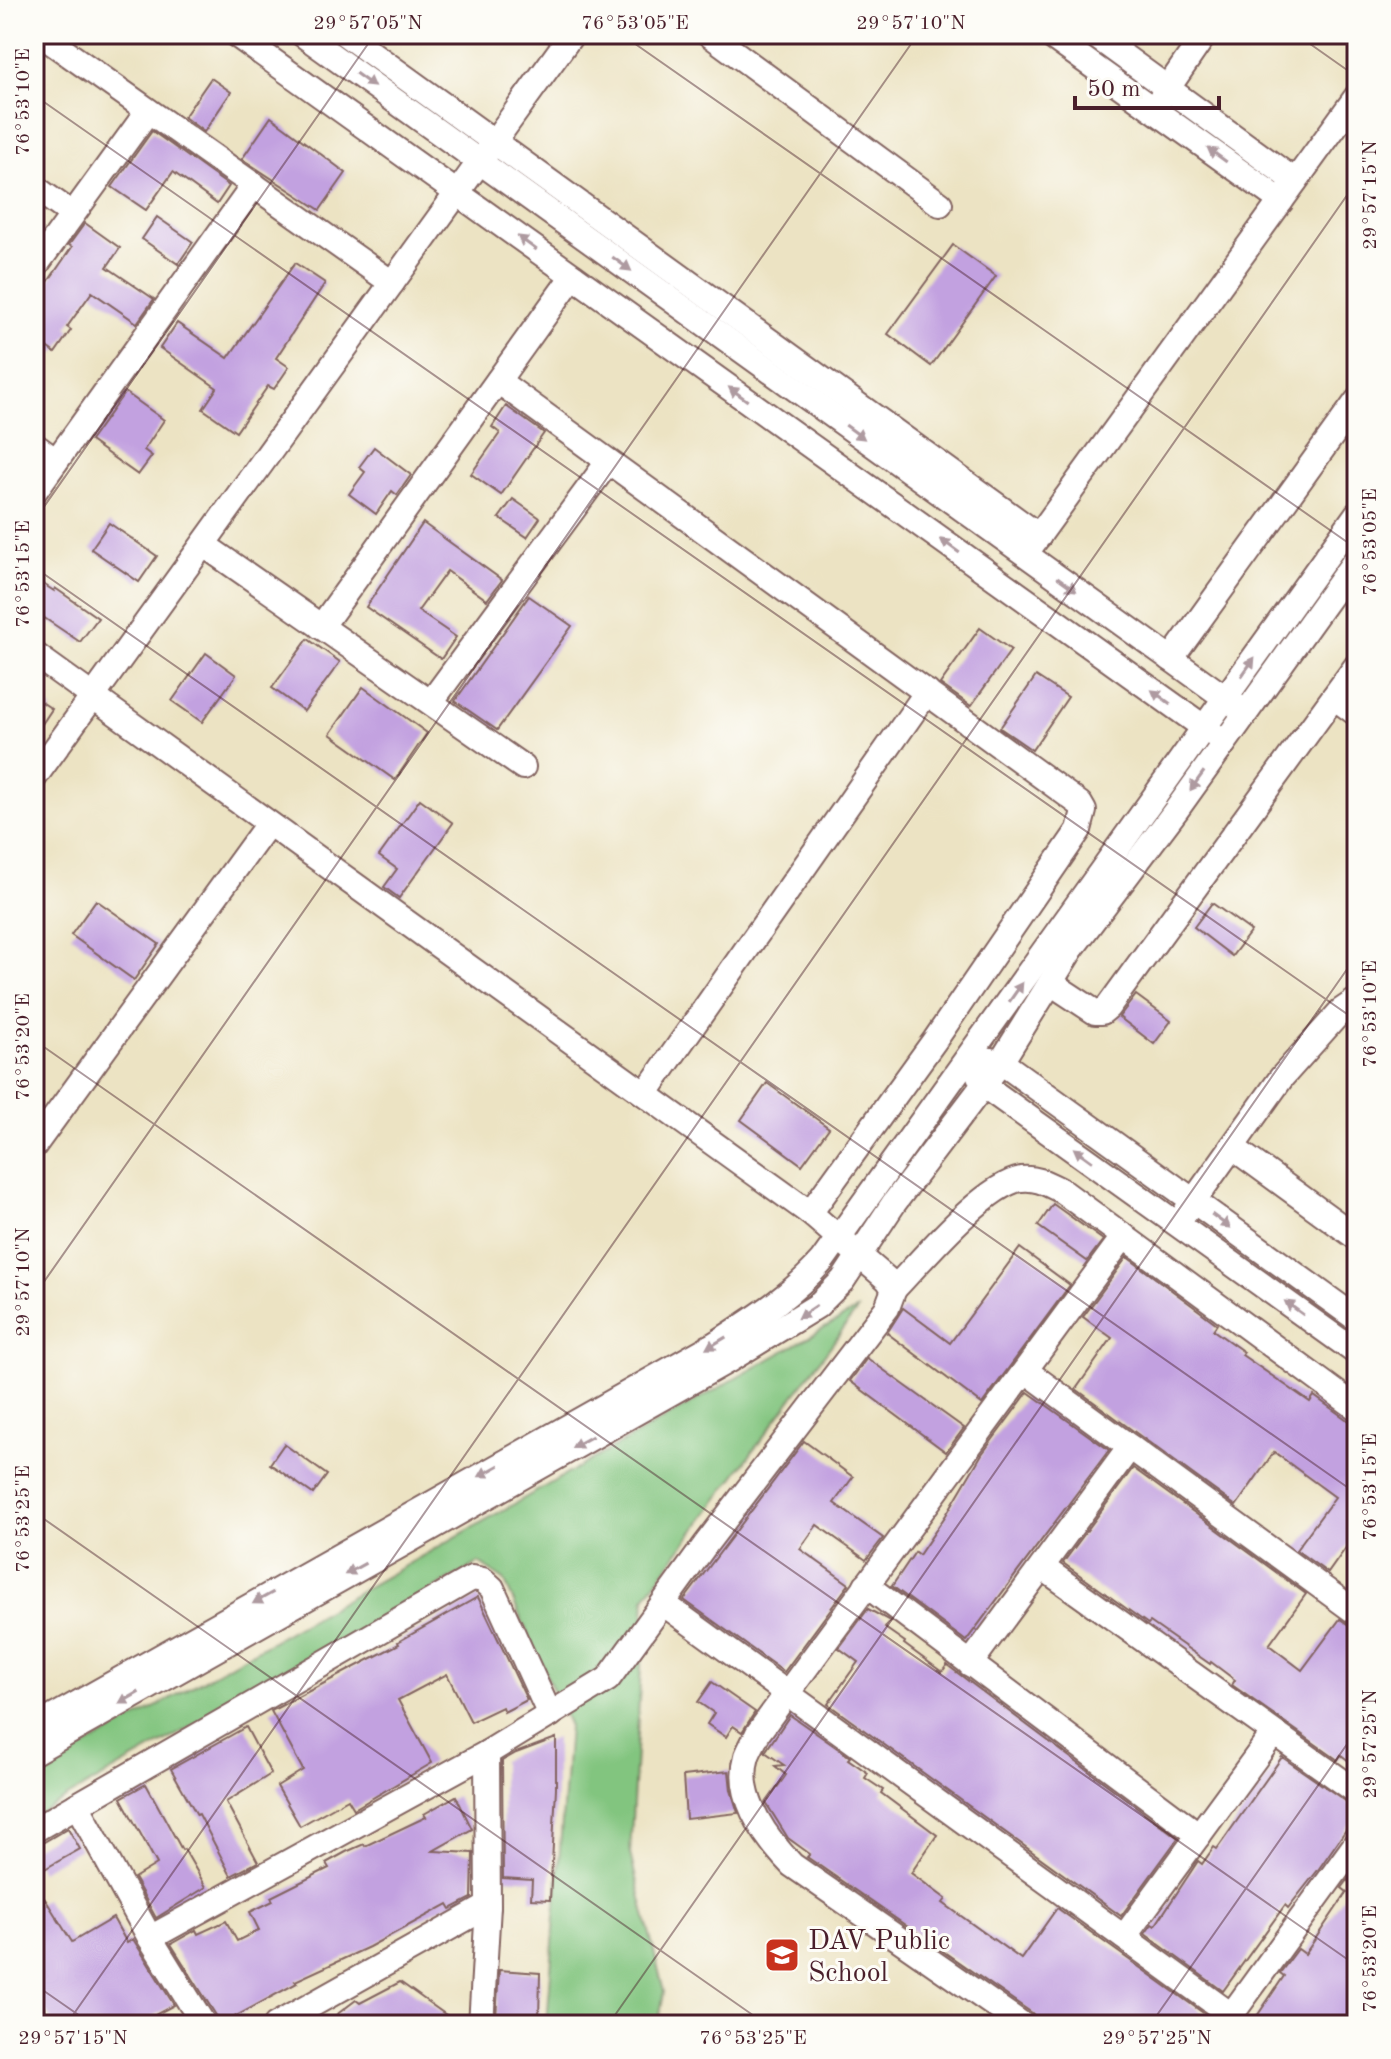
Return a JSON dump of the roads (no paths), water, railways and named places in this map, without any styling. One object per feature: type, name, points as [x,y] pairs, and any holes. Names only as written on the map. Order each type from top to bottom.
[{"type":"street","points":[[40,34],[392,283]]},
{"type":"street","points":[[235,34],[1214,735]]},
{"type":"street","points":[[302,34],[479,162],[828,399],[1032,545],[1171,659],[1246,713]]},
{"type":"street","points":[[346,34],[494,141],[828,399]]},
{"type":"street","points":[[34,778],[572,34]]},
{"type":"street","points":[[709,34],[940,204]]},
{"type":"street","points":[[1048,34],[1153,109],[1288,191]]},
{"type":"street","points":[[1093,34],[1167,88],[1288,191]]},
{"type":"street","points":[[1153,109],[1205,34]]},
{"type":"street","points":[[1032,545],[1357,96]]},
{"type":"street","points":[[34,268],[148,111]]},
{"type":"street","points":[[34,492],[254,185]]},
{"type":"street","points":[[34,187],[72,214]]},
{"type":"street","points":[[321,627],[573,276]]},
{"type":"street","points":[[498,381],[1080,804],[1084,811],[1084,820],[935,1040],[810,1213]]},
{"type":"street","points":[[802,440],[828,399]]},
{"type":"street","points":[[1171,659],[1357,401]]},
{"type":"street","points":[[34,445],[56,461]]},
{"type":"street","points":[[431,702],[608,462]]},
{"type":"street","points":[[34,1752],[785,1327],[817,1306],[843,1280],[894,1203],[1001,1062],[1072,948],[1214,735],[1226,698],[1357,514]]},
{"type":"street","points":[[204,545],[523,767]]},
{"type":"street","points":[[39,1719],[715,1344],[799,1287],[822,1261],[971,1056],[1214,735],[1246,713],[1357,558]]},
{"type":"street","points":[[34,654],[810,1213],[888,1280],[894,1289]]},
{"type":"street","points":[[1051,983],[1095,1012],[1102,1012],[1108,1007],[1357,665]]},
{"type":"street","points":[[645,1094],[927,692]]},
{"type":"street","points":[[1334,697],[1357,714]]},
{"type":"street","points":[[34,1146],[268,824]]},
{"type":"street","points":[[1177,1224],[1282,1077],[1352,1011]]},
{"type":"street","points":[[971,1056],[1001,1062],[1357,1319]]},
{"type":"street","points":[[971,1056],[983,1085],[1357,1353]]},
{"type":"street","points":[[1232,1147],[1357,1238]]},
{"type":"street","points":[[150,1938],[487,1753],[608,1679],[706,1544],[887,1308],[894,1289],[962,1217],[998,1189],[1019,1179],[1038,1179],[1062,1191],[1357,1408]]},
{"type":"street","points":[[1023,2025],[792,1865],[770,1842],[757,1820],[745,1785],[747,1758],[758,1733],[1124,1236]]},
{"type":"street","points":[[1026,1371],[1357,1613]]},
{"type":"street","points":[[970,1664],[1130,1447]]},
{"type":"street","points":[[1042,1567],[1357,1792]]},
{"type":"street","points":[[34,1830],[472,1578],[483,1580],[492,1588],[557,1711]]},
{"type":"street","points":[[866,1585],[1199,1835]]},
{"type":"street","points":[[664,1604],[1124,1937],[1227,2020],[1357,1842]]},
{"type":"street","points":[[1124,1937],[1273,1734]]},
{"type":"street","points":[[481,2025],[488,1906],[487,1753]]},
{"type":"street","points":[[77,1805],[150,1938],[204,2025]]},
{"type":"street","points":[[276,2025],[488,1906]]},
{"type":"place","name":"DAV Public School","points":[[782,1955]]}]
